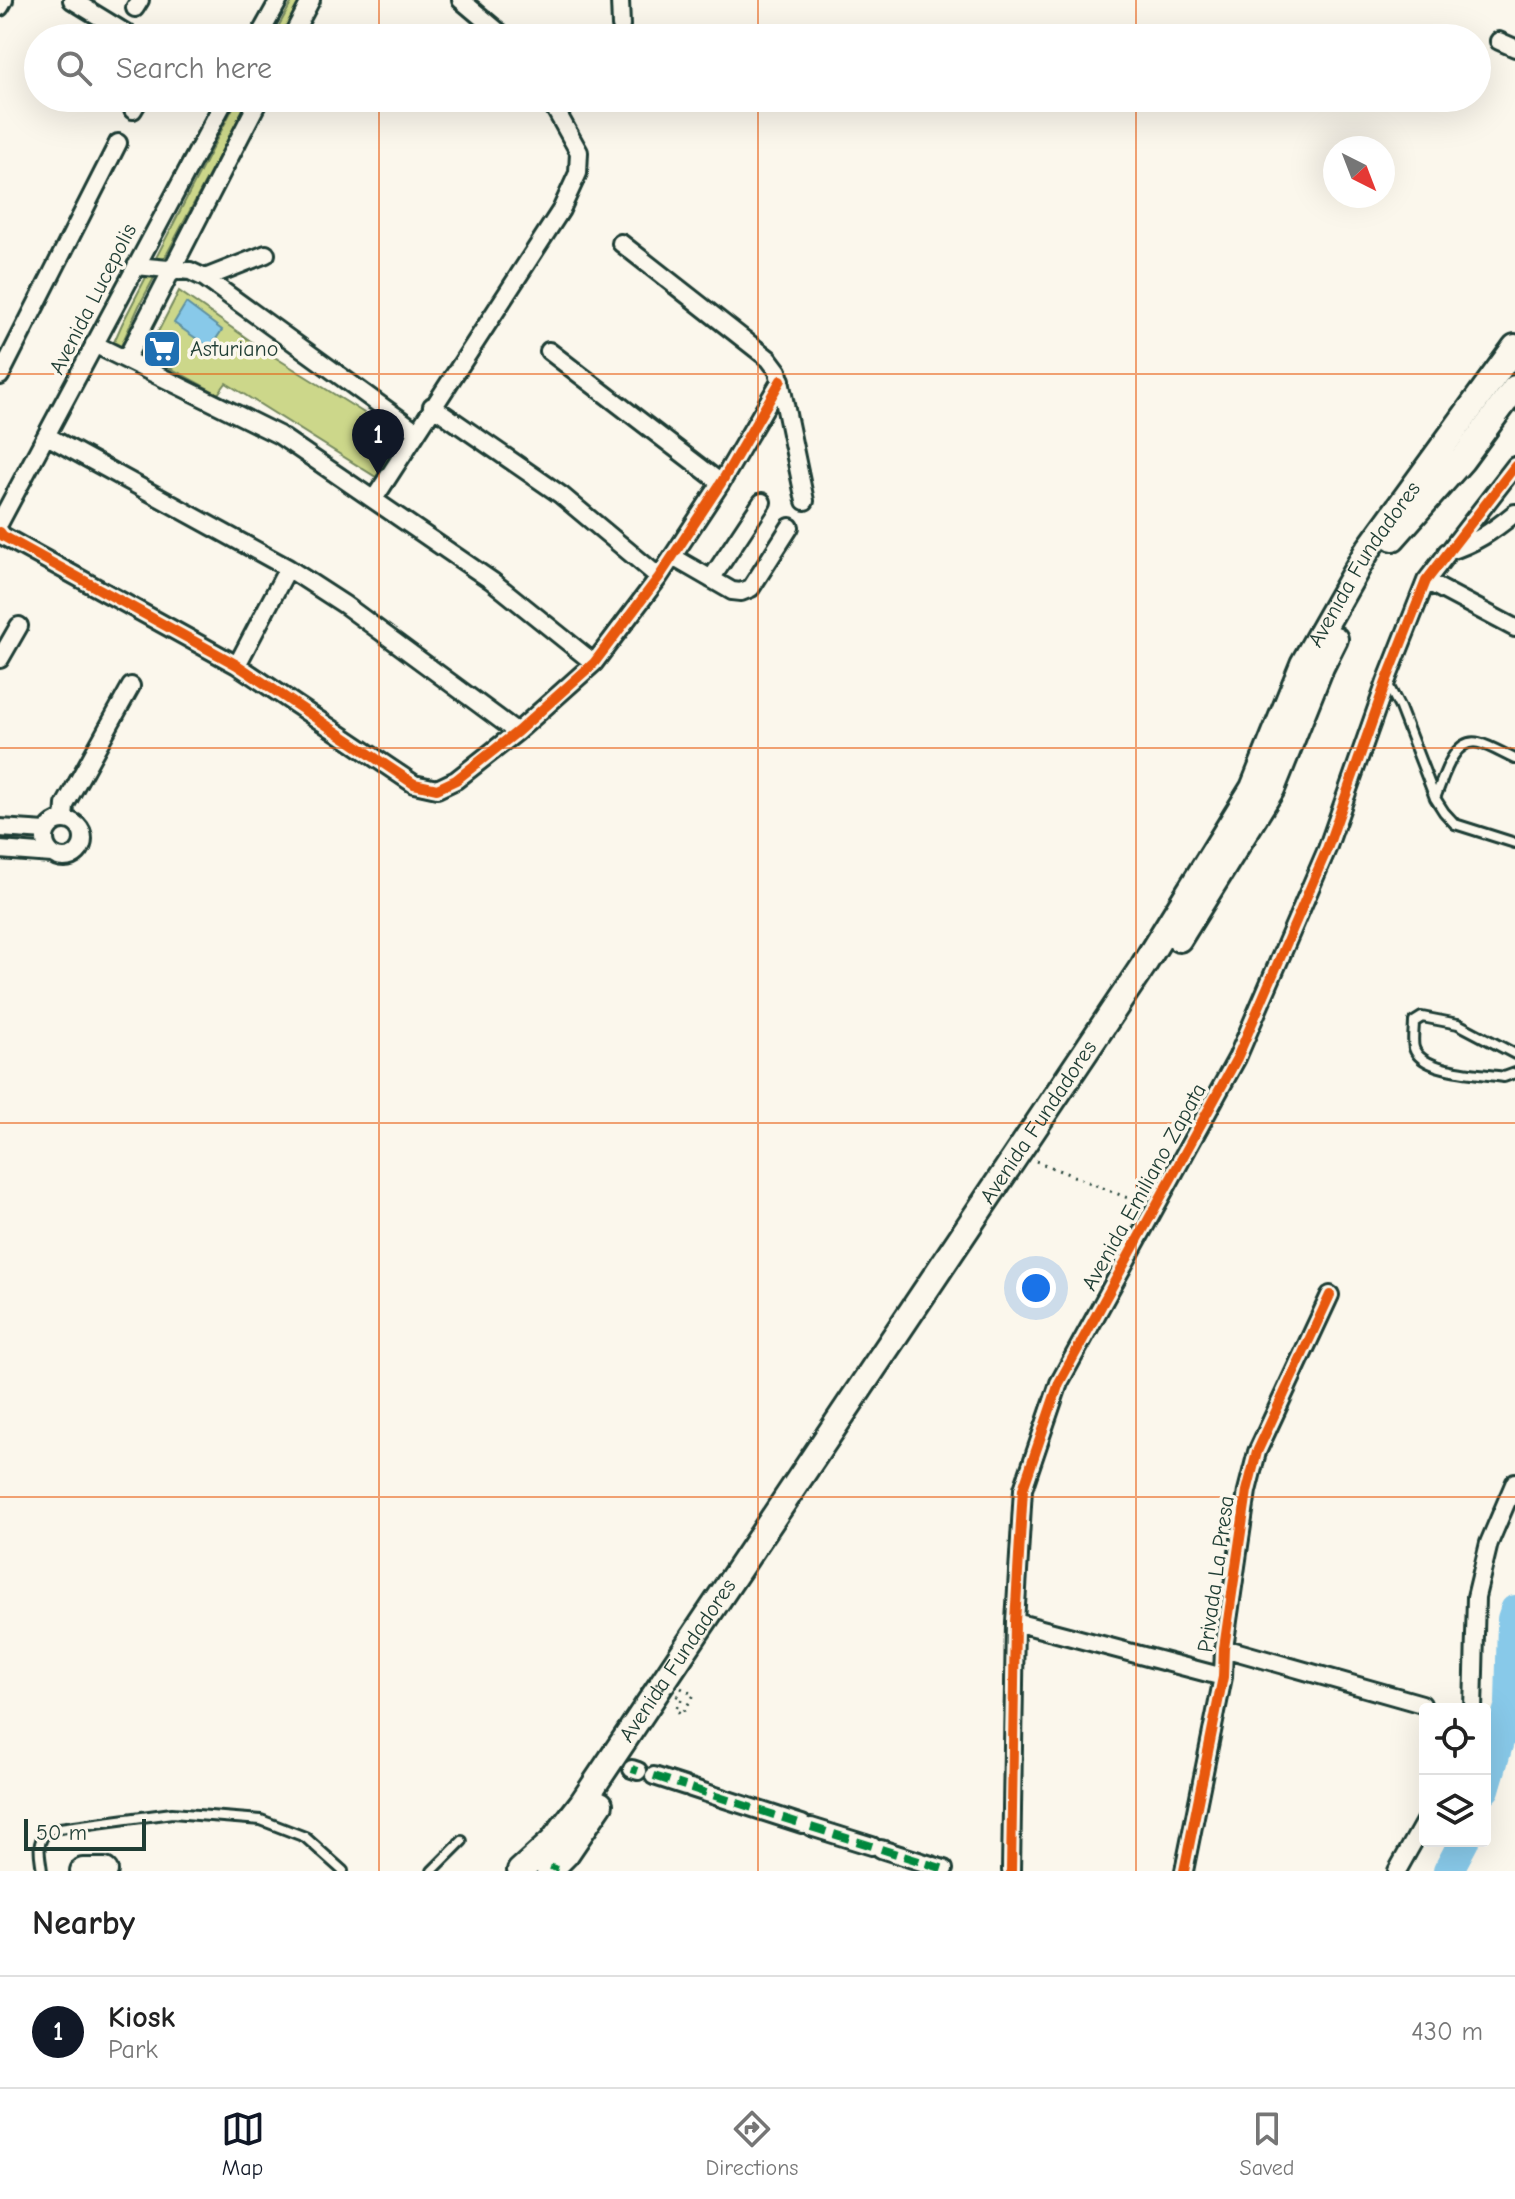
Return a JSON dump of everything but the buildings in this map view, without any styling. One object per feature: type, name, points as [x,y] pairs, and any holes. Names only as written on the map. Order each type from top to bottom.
[{"type":"main road","name":"Avenida Fundadores","points":[[520,1871],[552,1842],[582,1803],[1143,966],[1253,788],[1303,664],[1367,551],[1515,347]]},
{"type":"main road","name":"Avenida Fundadores","points":[[549,1871],[566,1854],[1212,890],[1272,789],[1321,667],[1379,559],[1462,460],[1515,388]]},
{"type":"main road","points":[[83,1871],[105,1871]]},
{"type":"street","points":[[0,7],[4,0]]},
{"type":"street","points":[[72,0],[111,24]]},
{"type":"street","points":[[266,24],[279,0]]},
{"type":"street","points":[[298,24],[311,0]]},
{"type":"street","points":[[461,0],[489,24]]},
{"type":"street","points":[[620,0],[621,24]]},
{"type":"street","points":[[1499,41],[1515,48]]},
{"type":"street","name":"Avenida Lucepolis","points":[[0,522],[218,112]]},
{"type":"street","points":[[126,359],[253,112]]},
{"type":"street","points":[[374,499],[561,210],[578,173],[579,152],[557,112]]},
{"type":"street","points":[[0,376],[118,143]]},
{"type":"street","points":[[621,243],[769,359],[778,371],[805,501]]},
{"type":"street","points":[[205,278],[266,254]]},
{"type":"street","points":[[136,266],[190,271],[205,278],[416,431]]},
{"type":"street","points":[[94,344],[279,435],[492,581],[594,663]]},
{"type":"street","points":[[549,351],[721,483]]},
{"type":"street","points":[[0,532],[237,665],[414,784],[437,789],[456,780],[517,732],[594,663],[673,557],[721,483],[781,380]]},
{"type":"street","points":[[432,406],[561,495],[659,577]]},
{"type":"street","points":[[47,436],[288,568],[416,656],[517,732]]},
{"type":"street","name":"Avenida Emiliano Zapata","points":[[1011,1871],[1015,1622],[1023,1489],[1059,1383],[1237,1058],[1327,849],[1386,682],[1426,581],[1515,466]]},
{"type":"street","points":[[711,579],[762,502]]},
{"type":"street","points":[[1447,552],[1489,534],[1515,513]]},
{"type":"street","points":[[673,557],[732,591],[741,592],[751,588],[790,527]]},
{"type":"street","points":[[237,665],[288,568]]},
{"type":"street","points":[[1426,581],[1515,628]]},
{"type":"street","points":[[0,659],[19,626]]},
{"type":"street","points":[[64,820],[65,805],[131,686]]},
{"type":"street","points":[[0,850],[71,857],[83,842],[77,824],[64,820],[52,824],[46,831],[46,842],[52,854]]},
{"type":"street","points":[[0,828],[46,831]]},
{"type":"street","name":"Privada La Presa","points":[[1184,1871],[1223,1677],[1224,1648],[1247,1491],[1257,1452],[1330,1295]]},
{"type":"street","points":[[1473,1703],[1476,1597],[1489,1543],[1515,1482]]},
{"type":"street","name":"Privada La Presa","points":[[1015,1622],[1223,1677]]},
{"type":"street","name":"Privada La Presa","points":[[1224,1648],[1419,1703]]},
{"type":"street","points":[[641,1772],[944,1869]]},
{"type":"street","points":[[1397,1871],[1419,1832]]},
{"type":"lane","points":[[1386,682],[1400,708],[1435,798],[1455,824],[1515,843]]},
{"type":"lane","points":[[1435,798],[1458,747],[1468,741],[1515,759]]},
{"type":"lane","points":[[1515,1054],[1458,1024],[1422,1017],[1414,1022],[1414,1048],[1421,1059],[1432,1066],[1504,1077],[1515,1073]]},
{"type":"lane","points":[[42,1871],[38,1843],[44,1833],[52,1829],[172,1813],[261,1820],[286,1827],[305,1837],[343,1871]]},
{"type":"lane","points":[[432,1871],[462,1841]]},
{"type":"path","points":[[1032,1160],[1155,1209]]},
{"type":"path","points":[[649,1679],[682,1699],[675,1710],[682,1714],[694,1695],[686,1691]]},
{"type":"green space","points":[[293,0],[306,0],[293,24],[280,24]]},
{"type":"green space","points":[[231,112],[243,112],[139,306],[121,346],[114,342]]},
{"type":"green space","points":[[179,291],[265,351],[401,436],[376,477],[226,383],[218,394],[146,355]]},
{"type":"water","points":[[186,303],[222,330],[210,348],[174,323]]},
{"type":"waterway","points":[[1489,1775],[1510,1704],[1512,1619],[1515,1610]]},
{"type":"waterway","points":[[1448,1871],[1461,1847]]},
{"type":"marked path","points":[[632,1769],[638,1771]]},
{"type":"marked path","points":[[654,1776],[685,1786]]},
{"type":"marked path","points":[[691,1788],[802,1824]]},
{"type":"marked path","points":[[811,1827],[872,1846]]},
{"type":"marked path","points":[[881,1849],[944,1869]]},
{"type":"marked path","points":[[553,1871],[555,1865]]},
{"type":"cycle path","points":[[0,532],[237,665],[414,784],[437,789],[456,780],[517,732],[594,663],[659,577],[721,483],[781,380]]},
{"type":"cycle path","points":[[1011,1871],[1015,1622],[1023,1489],[1059,1383],[1237,1058],[1327,849],[1386,682],[1426,581],[1515,466]]},
{"type":"cycle path","points":[[1184,1871],[1223,1677],[1224,1648],[1247,1491],[1257,1452],[1330,1295]]},
{"type":"place","name":"Asturiano","points":[[162,349]]},
{"type":"place","name":"Kiosk","points":[[378,475]]}]
